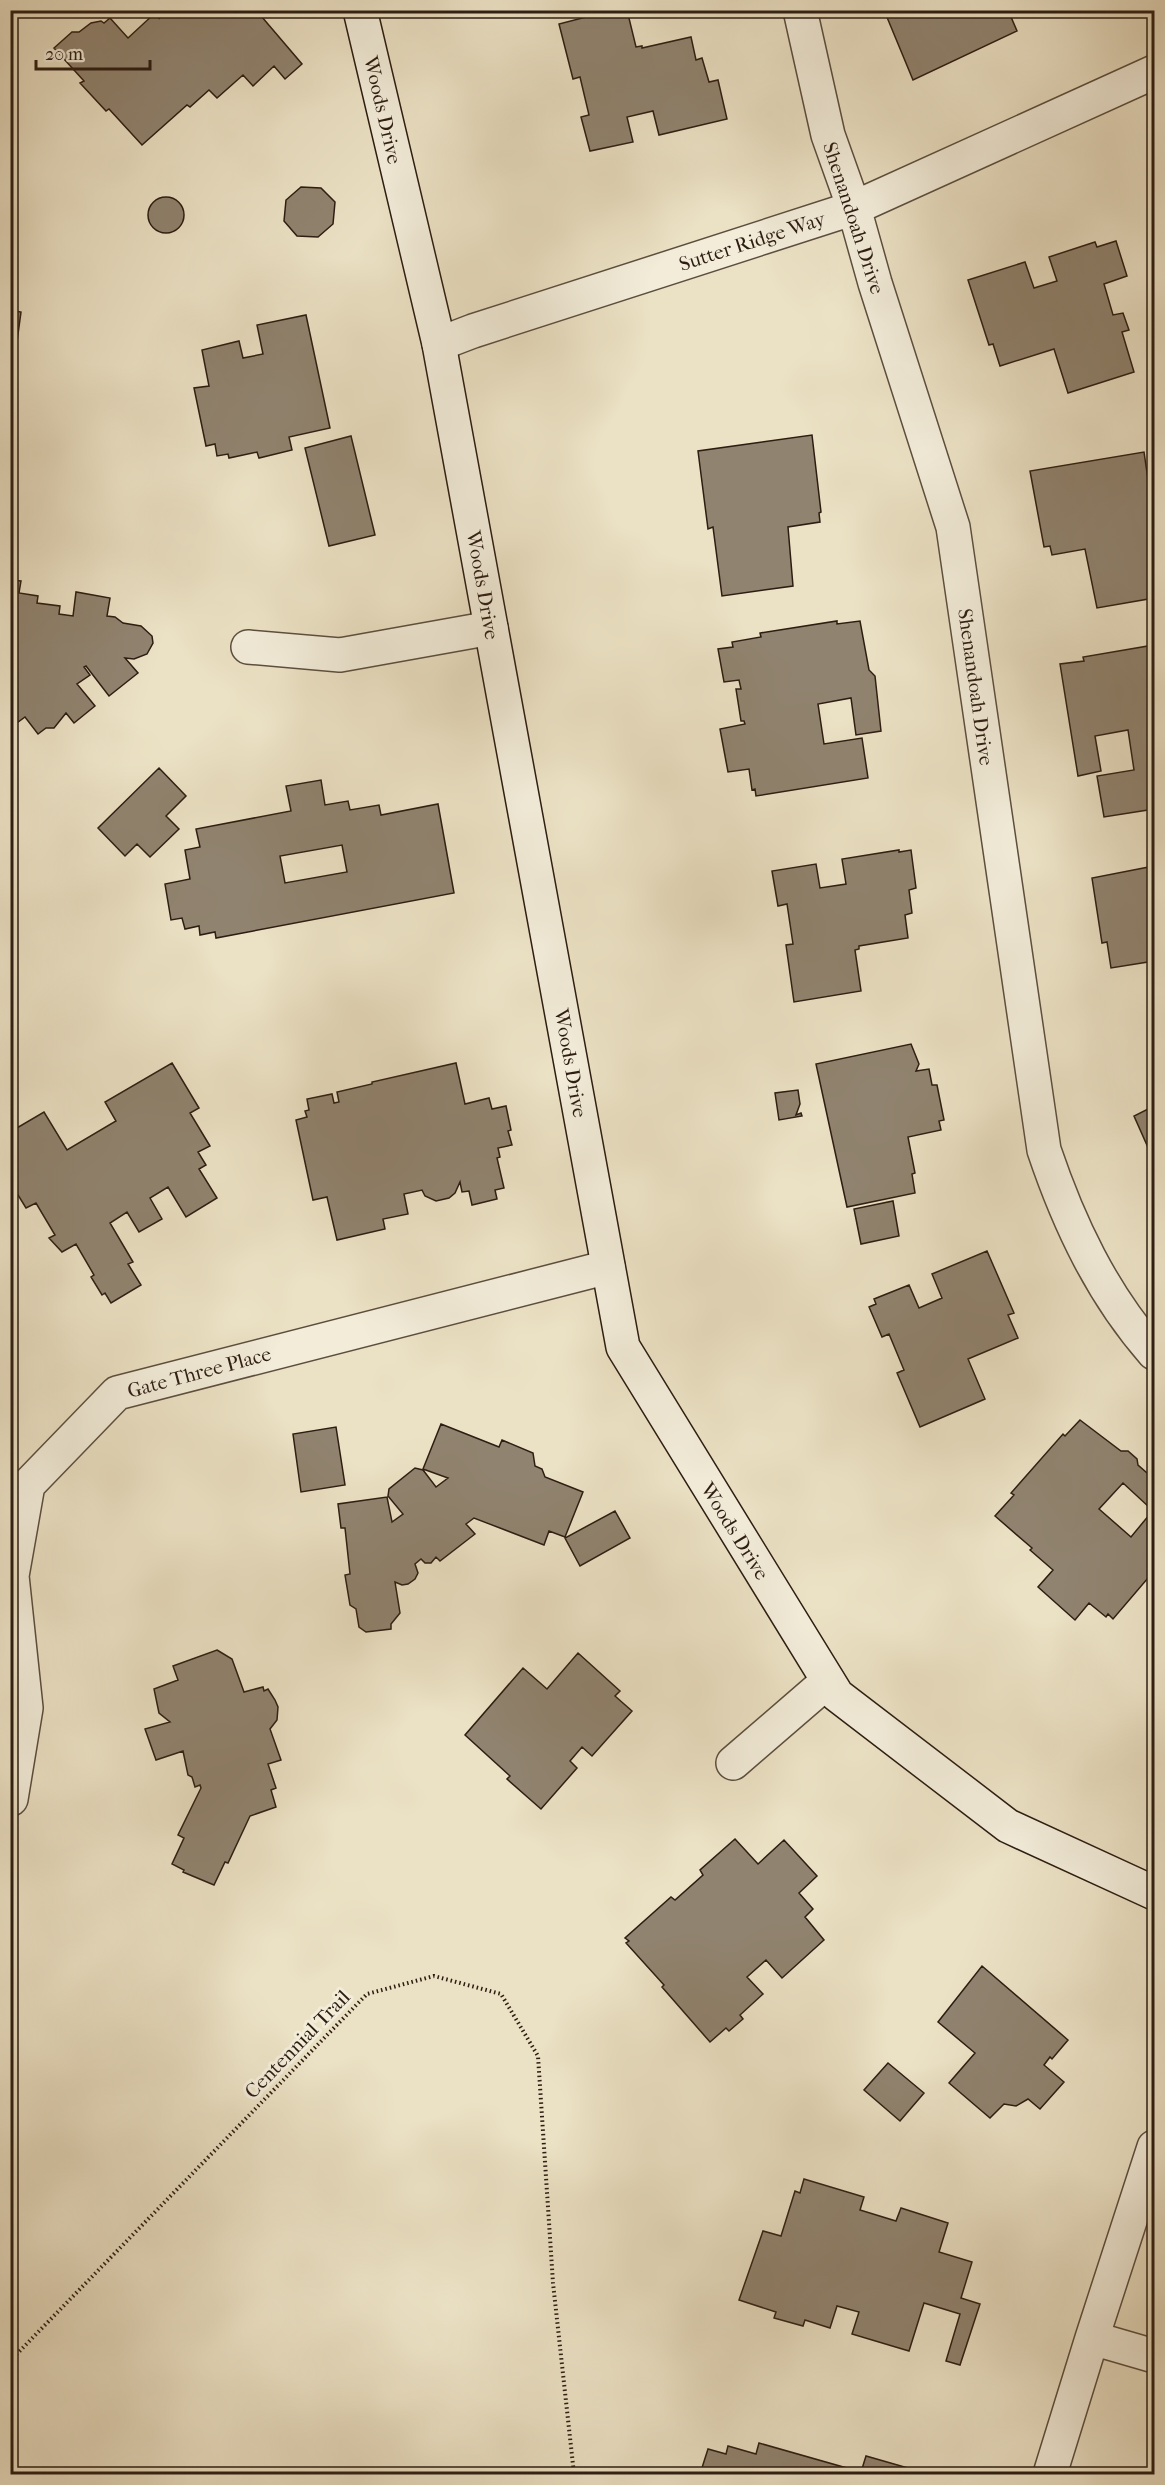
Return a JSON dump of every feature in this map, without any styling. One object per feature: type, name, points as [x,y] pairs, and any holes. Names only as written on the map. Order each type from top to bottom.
[{"type":"street","name":"Woods Drive","points":[[360,10],[440,344],[622,1347],[837,1695],[1008,1826],[1155,1893]]},
{"type":"street","name":"Shenandoah Drive","points":[[800,10],[828,135],[854,208],[875,283],[953,527],[1044,1150],[1061,1201],[1084,1250],[1111,1296],[1155,1353]]},
{"type":"street","name":"Sutter Ridge Way","points":[[440,344],[473,331],[854,208],[1155,72]]},
{"type":"street","points":[[248,647],[340,655],[491,628]]},
{"type":"street","name":"Gate Three Place","points":[[11,1798],[26,1708],[12,1576],[28,1485],[117,1394],[608,1267]]},
{"type":"street","points":[[733,1763],[828,1682]]},
{"type":"street","points":[[1050,2475],[1155,2147]]},
{"type":"street","points":[[1092,2338],[1155,2356]]},
{"type":"path","name":"Centennial Trail","points":[[10,2361],[367,1994],[434,1976],[501,1994],[538,2056],[553,2283],[574,2475]]},
{"type":"building","points":[[161,10],[256,10],[302,64],[285,79],[274,66],[253,86],[243,75],[217,98],[209,90],[190,107],[187,105],[142,145],[109,109],[106,111],[80,83],[84,81],[54,48],[72,32],[79,32],[91,23],[101,21],[104,23],[110,18],[128,38],[155,13],[159,18]]},
{"type":"building","points":[[613,10],[627,10],[636,47],[642,46],[642,48],[691,37],[696,60],[702,58],[709,82],[718,80],[727,119],[659,135],[653,111],[627,117],[633,142],[590,151],[581,117],[589,115],[580,77],[573,79],[559,24]]},
{"type":"building","points":[[884,10],[1008,10],[1017,31],[913,80]]},
{"type":"building","points":[[301,187],[321,188],[335,202],[333,224],[318,237],[297,236],[284,221],[286,200]]},
{"type":"building","points":[[166,197],[179,202],[184,215],[179,228],[166,233],[153,228],[148,215],[153,202]]},
{"type":"building","points":[[1116,241],[1127,276],[1104,284],[1113,315],[1123,313],[1129,330],[1122,332],[1134,372],[1068,393],[1054,349],[1000,366],[993,344],[989,345],[968,280],[1025,262],[1034,288],[1057,281],[1049,257],[1095,242],[1097,247]]},
{"type":"building","points":[[10,310],[21,312],[16,349],[10,348]]},
{"type":"building","points":[[306,315],[330,428],[289,437],[292,450],[259,458],[257,452],[229,458],[228,454],[217,456],[215,444],[206,446],[194,388],[209,386],[202,350],[239,341],[243,358],[263,354],[257,325]]},
{"type":"building","points":[[812,435],[821,512],[819,513],[820,522],[788,527],[793,586],[722,596],[713,527],[708,529],[698,451]]},
{"type":"building","points":[[351,436],[375,535],[329,546],[305,448]]},
{"type":"building","points":[[1144,452],[1154,521],[1154,598],[1097,608],[1085,549],[1052,555],[1050,546],[1044,547],[1030,471]]},
{"type":"building","points":[[10,580],[21,581],[19,593],[38,596],[37,603],[60,606],[59,614],[73,616],[76,592],[110,598],[107,616],[115,617],[123,623],[141,626],[152,636],[153,643],[147,654],[134,659],[125,658],[138,673],[109,696],[86,666],[84,667],[90,675],[77,684],[95,706],[74,723],[66,713],[54,728],[46,728],[38,734],[25,717],[10,728]]},
{"type":"building","points":[[837,621],[837,624],[860,621],[869,670],[875,676],[881,731],[856,735],[851,698],[818,704],[824,744],[862,738],[868,778],[756,796],[755,789],[752,790],[749,769],[728,772],[720,729],[745,724],[741,721],[736,689],[741,689],[739,680],[724,682],[718,649],[733,647],[732,642],[761,637],[760,633]]},
{"type":"building","points":[[1154,645],[1154,809],[1104,817],[1097,776],[1134,770],[1128,730],[1095,736],[1101,771],[1078,776],[1060,664],[1084,661],[1083,657]]},
{"type":"building","points":[[159,768],[186,796],[166,816],[179,829],[150,857],[137,844],[125,856],[98,828]]},
{"type":"building","points":[[321,780],[325,805],[348,801],[350,810],[379,805],[381,815],[438,804],[454,893],[216,938],[215,932],[200,935],[199,926],[185,929],[182,918],[171,920],[165,884],[190,879],[185,850],[200,847],[196,829],[291,811],[286,786]],"holes":[[[342,845],[347,872],[285,883],[280,856]]]},
{"type":"building","points":[[899,850],[899,852],[911,850],[916,888],[909,890],[912,913],[905,915],[908,938],[859,946],[859,949],[855,950],[861,991],[794,1002],[786,945],[793,944],[787,904],[778,906],[772,871],[816,864],[820,888],[846,884],[842,859]]},
{"type":"building","points":[[1154,866],[1154,961],[1111,968],[1107,942],[1102,943],[1092,878]]},
{"type":"building","points":[[911,1044],[919,1064],[916,1071],[929,1069],[932,1085],[937,1085],[944,1120],[939,1121],[941,1130],[908,1137],[915,1173],[912,1174],[915,1193],[847,1207],[816,1064]]},
{"type":"building","points":[[172,1063],[199,1108],[190,1113],[210,1146],[198,1152],[206,1165],[199,1169],[217,1198],[186,1217],[168,1187],[150,1198],[162,1219],[139,1232],[127,1212],[110,1223],[133,1262],[128,1264],[141,1285],[111,1303],[105,1293],[102,1295],[91,1277],[94,1275],[76,1244],[62,1252],[49,1238],[55,1235],[36,1203],[26,1208],[10,1182],[10,1132],[44,1112],[67,1150],[116,1121],[105,1102]]},
{"type":"building","points":[[456,1063],[465,1104],[489,1098],[492,1109],[506,1106],[511,1130],[508,1131],[512,1145],[498,1148],[500,1157],[497,1158],[504,1188],[495,1190],[497,1199],[472,1205],[469,1191],[462,1192],[460,1182],[455,1193],[449,1198],[436,1201],[425,1196],[422,1190],[404,1194],[408,1214],[383,1219],[385,1229],[337,1240],[327,1197],[313,1200],[296,1120],[307,1117],[305,1111],[309,1110],[307,1099],[332,1094],[334,1103],[339,1102],[337,1092]]},
{"type":"building","points":[[798,1090],[800,1104],[796,1115],[801,1113],[802,1116],[779,1120],[775,1093]]},
{"type":"building","points":[[1154,1106],[1154,1161],[1134,1116]]},
{"type":"building","points":[[893,1201],[899,1236],[861,1244],[854,1209]]},
{"type":"building","points":[[987,1251],[1014,1313],[1008,1315],[1018,1338],[968,1359],[985,1399],[920,1427],[897,1373],[904,1370],[889,1334],[882,1337],[869,1307],[876,1304],[874,1299],[909,1285],[919,1308],[942,1298],[932,1274]]},
{"type":"building","points":[[1080,1420],[1121,1451],[1128,1451],[1137,1459],[1138,1465],[1154,1479],[1154,1503],[1150,1508],[1123,1483],[1099,1509],[1131,1537],[1154,1509],[1154,1571],[1113,1619],[1108,1614],[1106,1617],[1089,1603],[1075,1620],[1038,1587],[1053,1570],[995,1516],[1014,1495],[1011,1493],[1063,1434],[1065,1436]]},
{"type":"building","points":[[441,1424],[499,1447],[502,1440],[533,1453],[535,1466],[542,1469],[545,1477],[583,1492],[565,1537],[549,1531],[544,1545],[474,1518],[466,1524],[475,1534],[440,1561],[436,1557],[431,1563],[425,1563],[421,1559],[415,1564],[418,1573],[415,1579],[408,1584],[402,1585],[395,1582],[400,1613],[391,1624],[391,1629],[366,1632],[359,1627],[356,1609],[350,1605],[345,1575],[350,1574],[345,1528],[341,1528],[338,1504],[387,1497],[392,1522],[403,1514],[388,1496],[389,1489],[415,1468],[423,1470],[436,1487],[448,1478],[423,1469]]},
{"type":"building","points":[[336,1427],[345,1485],[301,1492],[293,1434]]},
{"type":"building","points":[[615,1511],[630,1538],[580,1566],[565,1538]]},
{"type":"building","points":[[217,1650],[232,1659],[244,1692],[263,1687],[264,1691],[268,1689],[275,1700],[278,1707],[277,1720],[270,1729],[281,1760],[268,1764],[276,1788],[271,1790],[276,1807],[250,1816],[228,1863],[225,1862],[214,1885],[183,1872],[184,1870],[172,1864],[184,1838],[178,1835],[201,1788],[200,1785],[195,1787],[192,1777],[188,1775],[183,1751],[156,1760],[145,1729],[170,1722],[159,1713],[154,1689],[178,1680],[173,1666]]},
{"type":"building","points":[[578,1653],[620,1691],[615,1696],[632,1711],[592,1756],[582,1747],[570,1761],[577,1768],[541,1809],[507,1779],[510,1776],[465,1735],[523,1668],[547,1689]]},
{"type":"building","points":[[735,1839],[758,1864],[784,1840],[817,1876],[799,1893],[813,1909],[805,1917],[824,1940],[782,1978],[766,1960],[747,1977],[763,1994],[740,2015],[743,2019],[729,2031],[726,2028],[710,2042],[662,1987],[664,1985],[626,1943],[629,1941],[625,1938],[671,1897],[675,1900],[703,1875],[700,1870]]},
{"type":"building","points":[[982,1966],[1068,2040],[1044,2065],[1064,2082],[1040,2109],[1028,2099],[1016,2106],[1004,2104],[990,2118],[949,2083],[975,2053],[938,2022]]},
{"type":"building","points":[[888,2063],[924,2093],[900,2121],[864,2090]]},
{"type":"building","points":[[804,2179],[864,2197],[860,2210],[896,2221],[901,2208],[948,2223],[939,2252],[972,2262],[961,2298],[980,2304],[960,2365],[946,2361],[960,2314],[924,2303],[909,2351],[852,2334],[859,2312],[837,2306],[830,2328],[805,2320],[803,2326],[774,2318],[776,2312],[739,2300],[763,2231],[781,2236],[795,2191],[800,2193]]},
{"type":"building","points":[[759,2443],[861,2472],[866,2456],[908,2468],[906,2474],[700,2474],[708,2449],[726,2454],[728,2446],[756,2454]]}]
